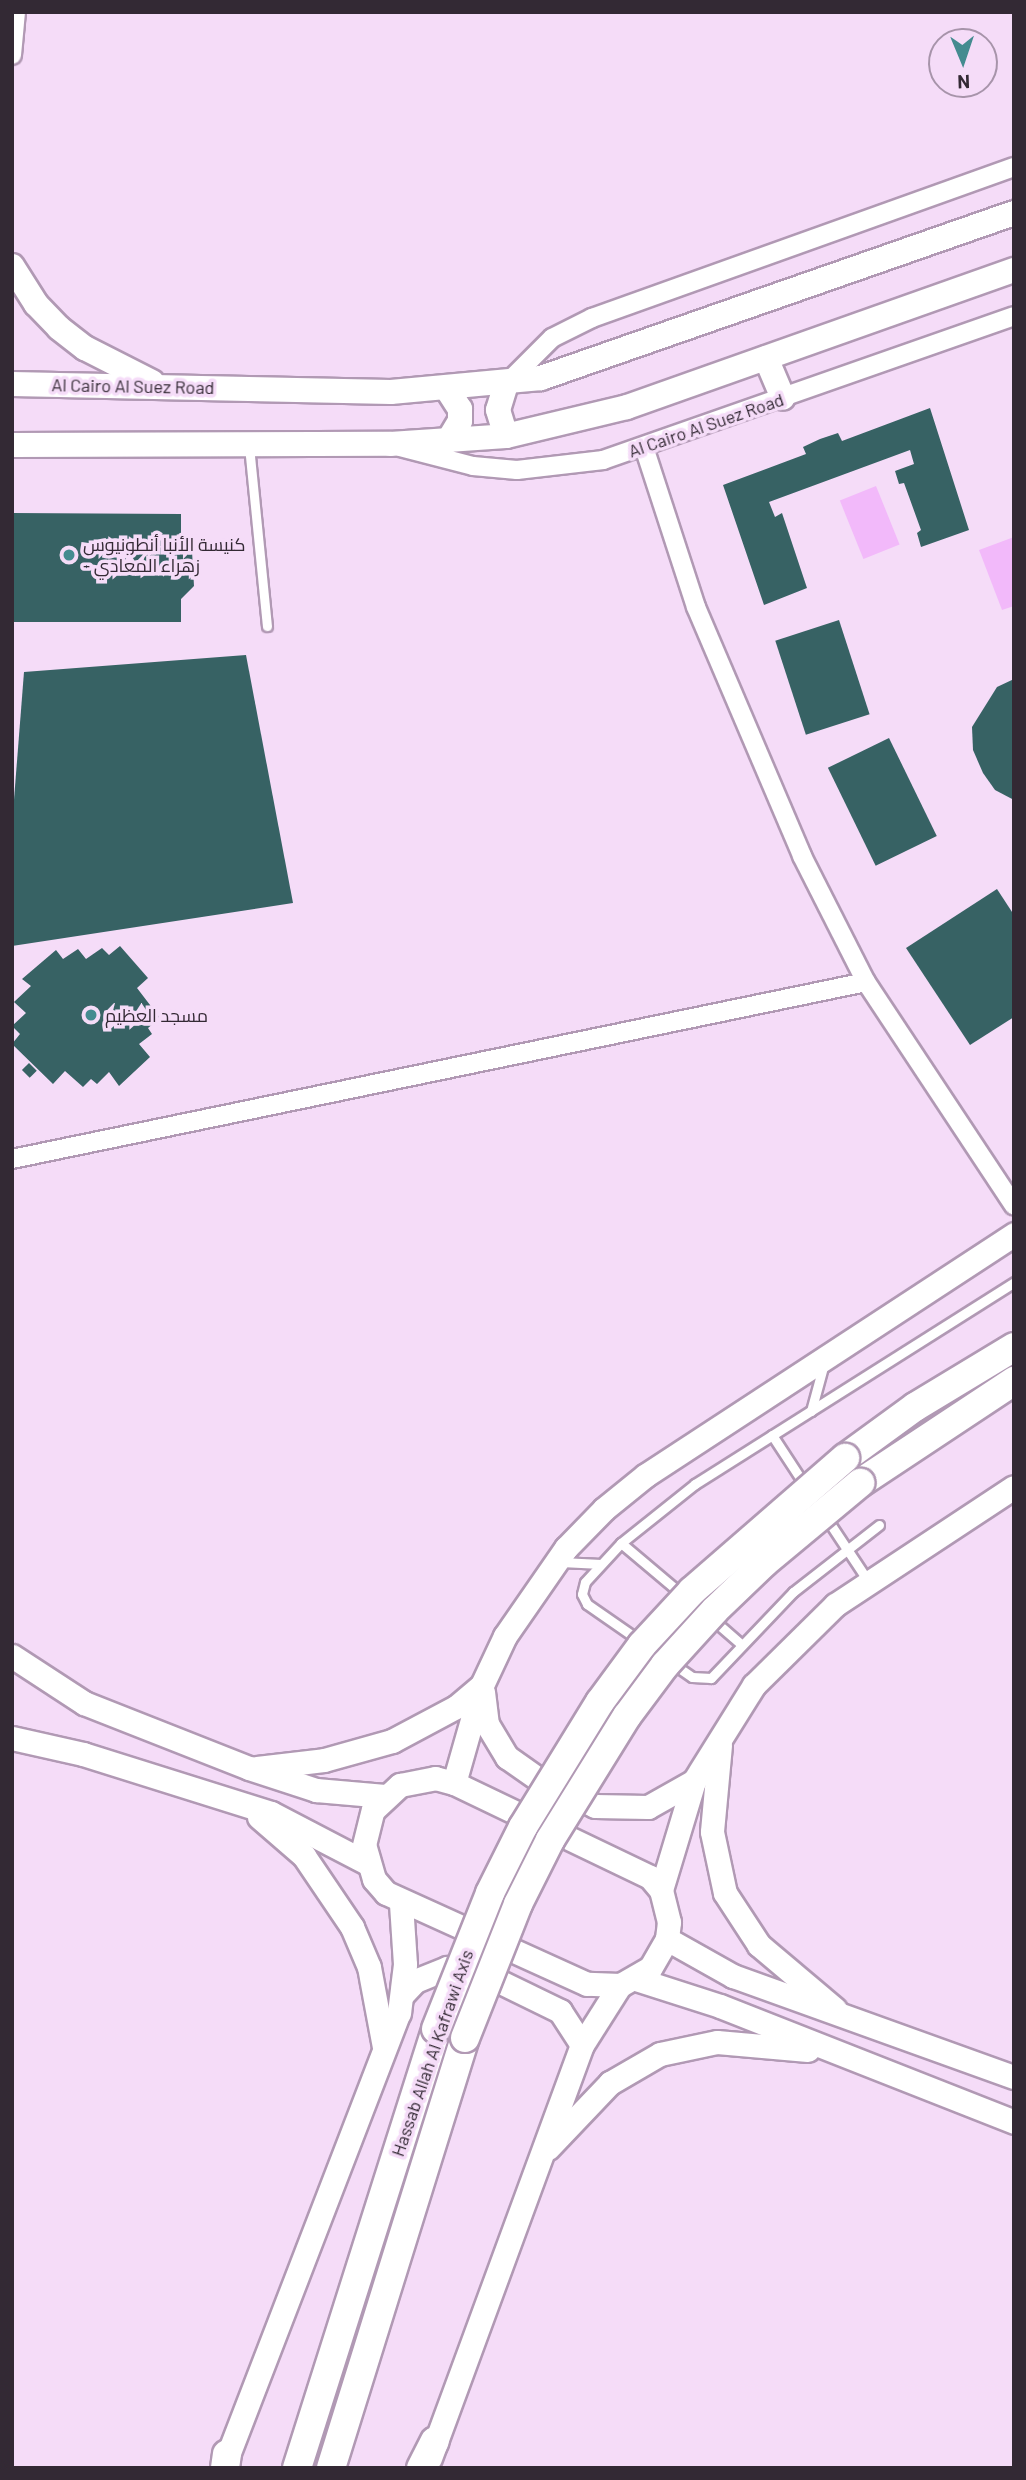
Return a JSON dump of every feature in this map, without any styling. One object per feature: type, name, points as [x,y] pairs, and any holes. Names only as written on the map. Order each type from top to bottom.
[{"type":"main road","name":"Al Cairo Al Suez Road","points":[[12,384],[447,389],[506,384],[610,357],[1014,213]]},
{"type":"main road","points":[[12,266],[36,304],[59,328],[85,348],[162,387]]},
{"type":"main road","name":"Al Cairo Al Suez Road","points":[[12,445],[390,444],[506,436],[627,407],[1014,270]]},
{"type":"main road","points":[[766,358],[783,398]]},
{"type":"main road","points":[[506,384],[498,410],[506,436]]},
{"type":"main road","points":[[447,389],[456,398],[460,421],[447,441]]},
{"type":"main road","name":"Hassab Allah Al Kafrawi Axis","points":[[297,2468],[436,2029],[496,1882],[523,1827],[600,1702],[642,1645],[692,1591],[845,1458],[915,1407],[1014,1346]]},
{"type":"main road","name":"Hassab Allah Al Kafrawi Axis","points":[[331,2468],[465,2038],[523,1894],[550,1840],[627,1716],[666,1665],[715,1610],[765,1562],[860,1483],[1014,1381]]},
{"type":"main road","points":[[421,2468],[435,2441]]},
{"type":"street","points":[[12,55],[16,12]]},
{"type":"street","points":[[506,384],[544,344],[592,318],[1014,167]]},
{"type":"street","name":"Al Cairo Al Suez Road","points":[[390,444],[473,466],[517,470],[581,464],[644,447],[1014,316]]},
{"type":"street","points":[[644,447],[696,607],[746,731],[866,982],[1014,1206]]},
{"type":"street","points":[[12,1159],[866,982]]},
{"type":"street","points":[[454,1783],[482,1685],[505,1636],[556,1562],[604,1509],[646,1475],[1014,1234]]},
{"type":"street","points":[[661,1890],[694,1782],[722,1732],[792,1643],[868,1581],[1014,1487]]},
{"type":"street","points":[[12,1656],[85,1703],[250,1768],[316,1790],[385,1796]]},
{"type":"street","points":[[250,1768],[324,1760],[393,1741],[456,1707],[482,1685]]},
{"type":"street","points":[[482,1685],[487,1724],[507,1757],[538,1779],[595,1806],[648,1807],[694,1782]]},
{"type":"street","points":[[722,1732],[712,1832],[726,1893],[759,1945],[851,2022]]},
{"type":"street","points":[[12,1738],[83,1754],[236,1801],[304,1827],[367,1863]]},
{"type":"street","points":[[427,2468],[582,2045],[628,1982],[650,1968],[667,1939],[668,1914],[661,1890],[636,1867],[454,1783],[417,1779],[385,1796],[366,1827],[367,1863],[380,1886],[401,1903],[587,1984],[628,1982],[692,1995],[1014,2122]]},
{"type":"street","points":[[236,1801],[304,1856],[352,1927],[374,1987],[384,2051]]},
{"type":"street","points":[[225,2463],[384,2051],[403,1994],[401,1903]]},
{"type":"street","points":[[667,1939],[733,1976],[851,2022],[1014,2077]]},
{"type":"street","points":[[403,1994],[415,1981],[439,1970],[465,1968],[482,1973],[560,2011],[582,2045]]},
{"type":"street","points":[[539,2159],[610,2083],[660,2054],[717,2042],[839,2054]]},
{"type":"lane","points":[[249,444],[267,626]]},
{"type":"lane","points":[[879,1525],[793,1592],[719,1673],[702,1679],[692,1677],[583,1599],[582,1588],[601,1564],[621,1544],[695,1484],[1014,1282]]},
{"type":"lane","points":[[811,1411],[825,1358]]},
{"type":"lane","points":[[772,1435],[868,1581]]},
{"type":"lane","points":[[621,1544],[692,1602]]},
{"type":"lane","points":[[556,1562],[601,1564]]},
{"type":"lane","points":[[702,1611],[742,1645]]},
{"type":"shaded area","points":[[876,486],[900,544],[863,559],[840,501]]},
{"type":"shaded area","points":[[1014,537],[1014,606],[1002,610],[979,550]]},
{"type":"building","points":[[930,408],[969,530],[921,547],[917,533],[921,530],[904,483],[899,484],[895,471],[914,464],[910,450],[769,502],[775,517],[782,513],[807,588],[764,605],[723,485],[806,454],[803,447],[820,439],[838,433],[842,441]]},
{"type":"building","points":[[12,513],[181,514],[181,538],[192,551],[194,586],[181,599],[181,622],[12,622]]},
{"type":"building","points":[[839,620],[870,714],[806,735],[775,641]]},
{"type":"building","points":[[246,655],[293,903],[12,946],[12,825],[24,672]]},
{"type":"building","points":[[1014,679],[1014,800],[995,790],[983,773],[973,750],[972,727],[997,687]]},
{"type":"building","points":[[889,738],[937,836],[876,866],[828,768]]},
{"type":"building","points":[[997,889],[1014,915],[1014,1017],[970,1045],[906,948]]},
{"type":"building","name":"مسجد العظيم","points":[[120,946],[148,978],[137,988],[160,1018],[148,1028],[152,1034],[139,1044],[150,1057],[119,1086],[109,1072],[97,1084],[91,1079],[83,1087],[65,1071],[53,1084],[12,1044],[20,1034],[12,1026],[26,1013],[14,1002],[31,986],[22,979],[56,950],[63,959],[78,949],[86,959],[102,948],[109,955]]},
{"type":"building","points":[[29,1063],[37,1071],[30,1078],[22,1070]]},
{"type":"place","name":"كنيسة الأنبا أنطونيوس - زهراء المعادي","points":[[69,555]]},
{"type":"place","name":"مسجد العظيم","points":[[91,1015]]}]
